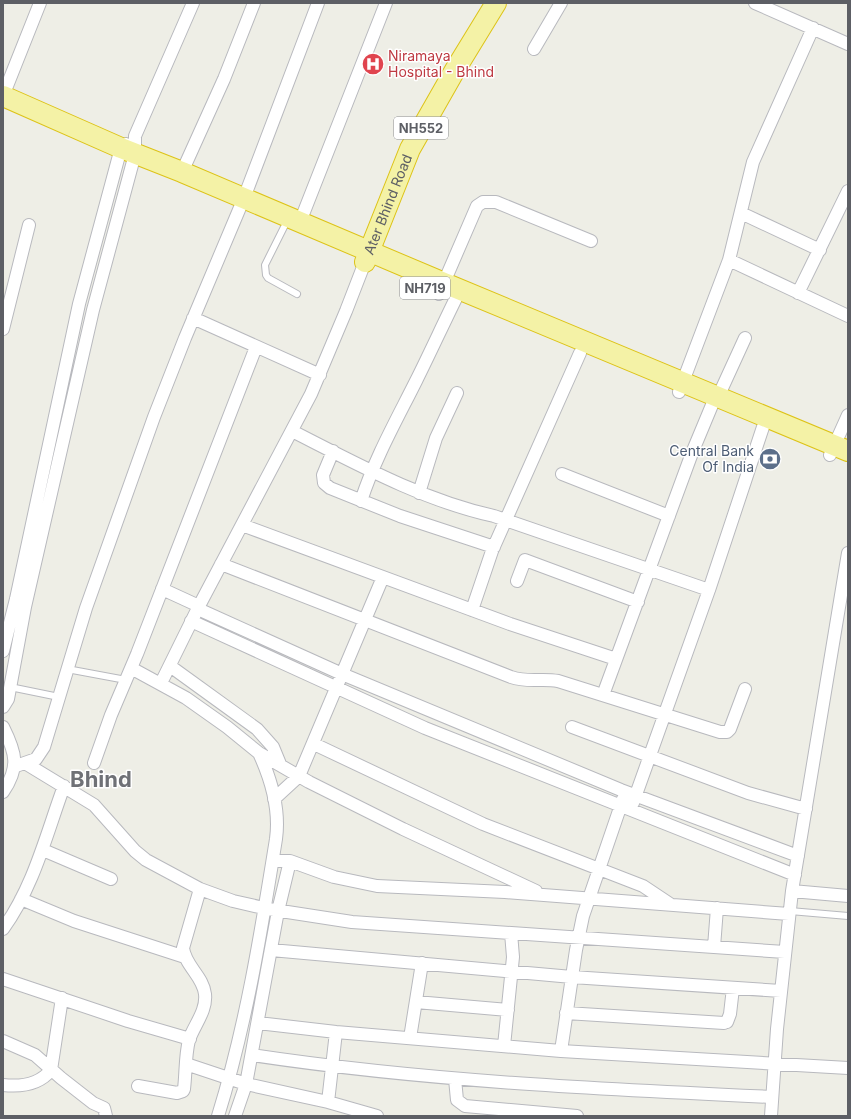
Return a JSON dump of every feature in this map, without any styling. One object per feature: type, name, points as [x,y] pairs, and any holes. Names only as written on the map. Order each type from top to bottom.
[{"type":"highway","name":"Ater Bhind Road","points":[[367,256],[410,149],[455,70],[496,3]]},
{"type":"highway","name":"NH719","points":[[3,96],[128,153],[242,203],[291,222],[449,292],[580,353],[681,387]]},
{"type":"highway","name":"NH719","points":[[3,111],[182,172],[242,203]]},
{"type":"highway","name":"NH719","points":[[449,292],[840,453]]},
{"type":"highway","name":"NH719","points":[[715,401],[763,427],[840,453]]},
{"type":"street","points":[[3,96],[40,3]]},
{"type":"street","points":[[3,651],[16,600],[79,304],[128,153],[193,3]]},
{"type":"street","points":[[182,172],[224,79],[254,3]]},
{"type":"street","points":[[3,792],[20,764],[36,759],[41,754],[80,626],[154,417],[193,318],[242,203],[318,3]]},
{"type":"street","points":[[291,222],[386,3]]},
{"type":"street","points":[[534,49],[561,3]]},
{"type":"street","points":[[755,3],[848,44]]},
{"type":"street","points":[[681,387],[729,260],[753,162],[812,28]]},
{"type":"street","points":[[3,707],[8,699],[10,687],[8,669],[93,310],[128,153]]},
{"type":"street","points":[[798,293],[848,191]]},
{"type":"street","points":[[361,501],[371,471],[449,292],[477,206],[483,202],[496,202],[591,241]]},
{"type":"street","points":[[741,213],[820,250]]},
{"type":"street","points":[[3,329],[29,225]]},
{"type":"street","points":[[165,674],[191,621],[292,431],[320,375],[367,256]]},
{"type":"street","points":[[729,260],[848,316]]},
{"type":"street","points":[[193,318],[320,375]]},
{"type":"street","points":[[603,695],[692,453],[745,338]]},
{"type":"street","points":[[94,763],[256,347]]},
{"type":"street","points":[[472,610],[494,547],[580,353]]},
{"type":"street","points":[[419,492],[436,438],[457,393]]},
{"type":"street","points":[[840,453],[848,415]]},
{"type":"street","points":[[561,1050],[578,937],[588,898],[630,794],[650,756],[709,590],[763,427]]},
{"type":"street","points":[[292,431],[371,471],[419,492],[473,511],[506,520],[709,590]]},
{"type":"street","points":[[333,452],[323,474],[324,483],[330,488],[400,516],[494,547]]},
{"type":"street","points":[[562,474],[669,516]]},
{"type":"street","points":[[242,525],[472,610],[616,659]]},
{"type":"street","points":[[771,1116],[774,1062],[792,891],[848,553]]},
{"type":"street","points":[[517,582],[524,560],[638,602]]},
{"type":"street","points":[[221,564],[520,680],[529,682],[551,680],[720,732],[727,732],[730,729],[745,689]]},
{"type":"street","points":[[274,799],[299,776],[314,744],[383,577]]},
{"type":"street","points":[[162,589],[198,608],[342,674],[630,794],[798,856]]},
{"type":"street","points":[[191,621],[425,728],[625,809],[795,875]]},
{"type":"street","points":[[134,662],[165,674],[207,704],[270,759],[299,776],[396,826],[542,895]]},
{"type":"street","points":[[165,674],[207,704],[257,729],[273,747],[268,773],[274,799],[281,861],[237,1081],[235,1116]]},
{"type":"street","points":[[572,726],[748,793],[806,809]]},
{"type":"street","points":[[3,728],[20,764],[64,786],[94,805],[135,851],[146,860],[159,869],[200,889],[233,901],[271,910],[352,922],[785,952]]},
{"type":"street","points":[[314,744],[483,824],[647,888],[670,904]]},
{"type":"street","points":[[3,929],[21,899],[43,850],[64,786]]},
{"type":"street","points":[[43,850],[111,879]]},
{"type":"street","points":[[281,861],[334,877],[377,886],[588,898],[789,913]]},
{"type":"street","points":[[218,1116],[252,1055],[258,1023],[259,971],[271,950],[271,910],[281,861]]},
{"type":"street","points":[[138,1086],[177,1093],[183,1091],[190,1039],[200,1017],[205,996],[201,982],[185,956],[184,941],[200,889]]},
{"type":"street","points":[[792,891],[848,896]]},
{"type":"street","points":[[21,899],[74,921],[185,956]]},
{"type":"street","points":[[714,947],[717,908]]},
{"type":"street","points":[[504,1046],[513,958],[511,933]]},
{"type":"street","points":[[271,950],[572,977],[781,991]]},
{"type":"street","points":[[410,1038],[422,963]]},
{"type":"street","points":[[3,978],[128,1021],[190,1039]]},
{"type":"street","points":[[566,1013],[726,1023],[730,1014],[733,988]]},
{"type":"street","points":[[3,1085],[32,1084],[44,1078],[51,1070],[62,998]]},
{"type":"street","points":[[416,1002],[508,1010]]},
{"type":"street","points":[[258,1023],[336,1032],[504,1046],[774,1062],[848,1068]]},
{"type":"street","points":[[328,1102],[336,1032]]},
{"type":"street","points":[[3,1041],[35,1055],[51,1070],[93,1103],[104,1108],[106,1116]]},
{"type":"street","points":[[252,1055],[332,1066],[456,1079],[626,1090],[772,1096]]},
{"type":"street","points":[[186,1064],[237,1081],[328,1102],[340,1111],[377,1116]]},
{"type":"street","points":[[456,1079],[457,1100],[465,1106],[577,1116]]},
{"type":"lane","points":[[291,222],[265,265],[266,275],[268,278],[297,294]]},
{"type":"lane","points":[[68,669],[126,680]]},
{"type":"lane","points":[[10,687],[59,697]]},
{"type":"lane","points":[[789,913],[848,916]]},
{"type":"place","name":"Niramaya Hospital - Bhind","points":[[373,64]]},
{"type":"place","name":"Central Bank Of India","points":[[770,459]]},
{"type":"district","name":"Bhind","points":[[101,779]]}]
